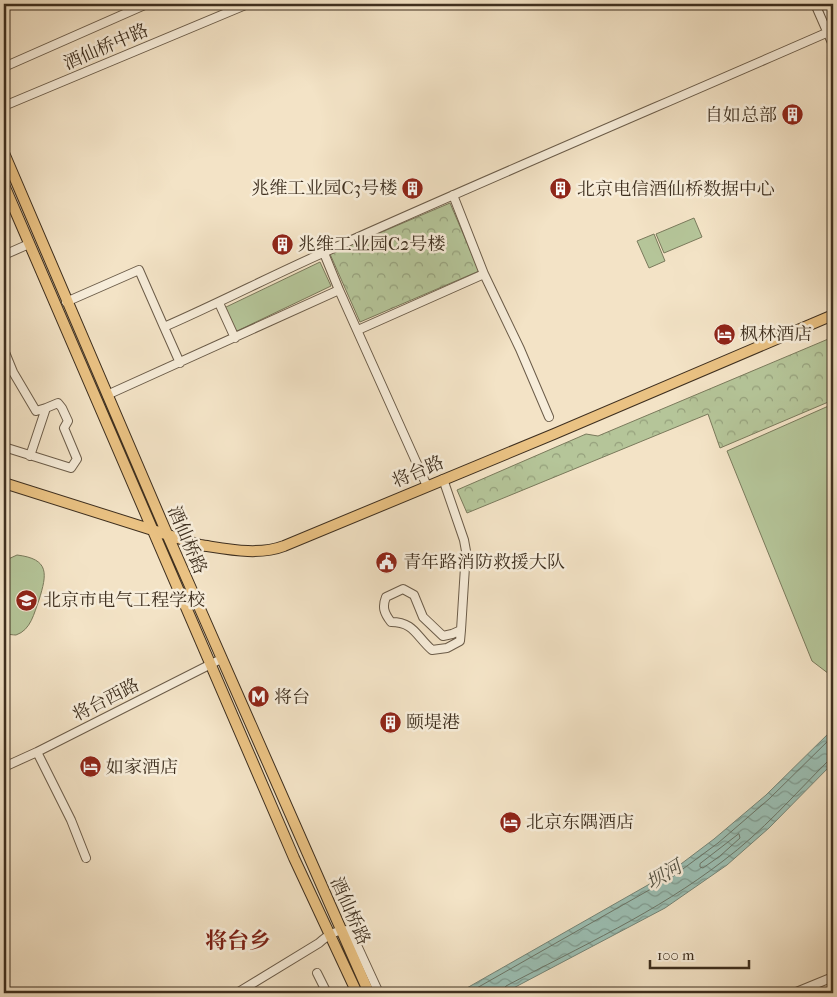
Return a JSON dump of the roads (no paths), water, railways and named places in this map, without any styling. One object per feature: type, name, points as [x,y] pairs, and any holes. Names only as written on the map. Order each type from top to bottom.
[{"type":"main road","name":"酒仙桥路","points":[[4,152],[66,302],[369,993]]},
{"type":"main road","name":"酒仙桥路","points":[[4,185],[294,858],[357,993]]},
{"type":"main road","name":"将台路","points":[[4,482],[200,545],[226,549],[268,551],[554,434],[833,315]]},
{"type":"street","points":[[4,67],[131,7],[147,4]]},
{"type":"street","name":"酒仙桥中路","points":[[4,106],[248,4]]},
{"type":"street","points":[[815,4],[831,31],[833,44]]},
{"type":"street","points":[[825,4],[833,23]]},
{"type":"street","points":[[164,326],[219,303],[453,195],[831,31]]},
{"type":"street","points":[[453,195],[484,274],[520,348],[549,417]]},
{"type":"street","points":[[4,255],[29,244]]},
{"type":"street","points":[[324,253],[427,486]]},
{"type":"street","points":[[66,302],[139,270],[180,363]]},
{"type":"street","points":[[358,330],[484,274]]},
{"type":"street","points":[[107,396],[339,290]]},
{"type":"street","points":[[219,303],[235,338]]},
{"type":"street","points":[[4,350],[13,372],[36,411],[58,403],[62,408],[68,421],[64,428],[77,459],[71,468],[4,447]]},
{"type":"street","points":[[30,456],[46,408]]},
{"type":"street","points":[[443,479],[466,551],[461,630],[460,641],[447,648],[432,650],[421,640],[413,627],[400,622],[390,622],[385,614],[383,604],[386,597],[403,589],[414,595],[423,617],[442,636],[461,630]]},
{"type":"street","name":"将台西路","points":[[4,767],[222,658]]},
{"type":"street","points":[[37,752],[71,820],[86,858]]},
{"type":"street","points":[[237,993],[319,943],[329,934],[340,930],[350,930],[379,993]]},
{"type":"street","points":[[317,973],[327,993]]},
{"type":"street","points":[[794,993],[833,977]]},
{"type":"water","points":[[833,729],[833,763],[769,828],[727,865],[665,908],[504,993],[458,993],[669,873],[714,839],[766,795]]},
{"type":"place","name":"自如总部","points":[[793,115]]},
{"type":"place","name":"兆维工业园C3号楼","points":[[413,188]]},
{"type":"place","name":"北京电信酒仙桥数据中心","points":[[561,189]]},
{"type":"place","name":"兆维工业园C2号楼","points":[[282,244]]},
{"type":"place","name":"枫林酒店","points":[[724,334]]},
{"type":"place","name":"青年路消防救援大队","points":[[387,562]]},
{"type":"place","name":"北京市电气工程学校","points":[[27,600]]},
{"type":"place","name":"将台","points":[[258,697]]},
{"type":"place","name":"颐堤港","points":[[390,722]]},
{"type":"place","name":"如家酒店","points":[[90,767]]},
{"type":"place","name":"北京东隅酒店","points":[[510,822]]},
{"type":"district","name":"将台乡","points":[[238,941]]},
{"type":"water label","name":"坝河","points":[[664,875]]}]
